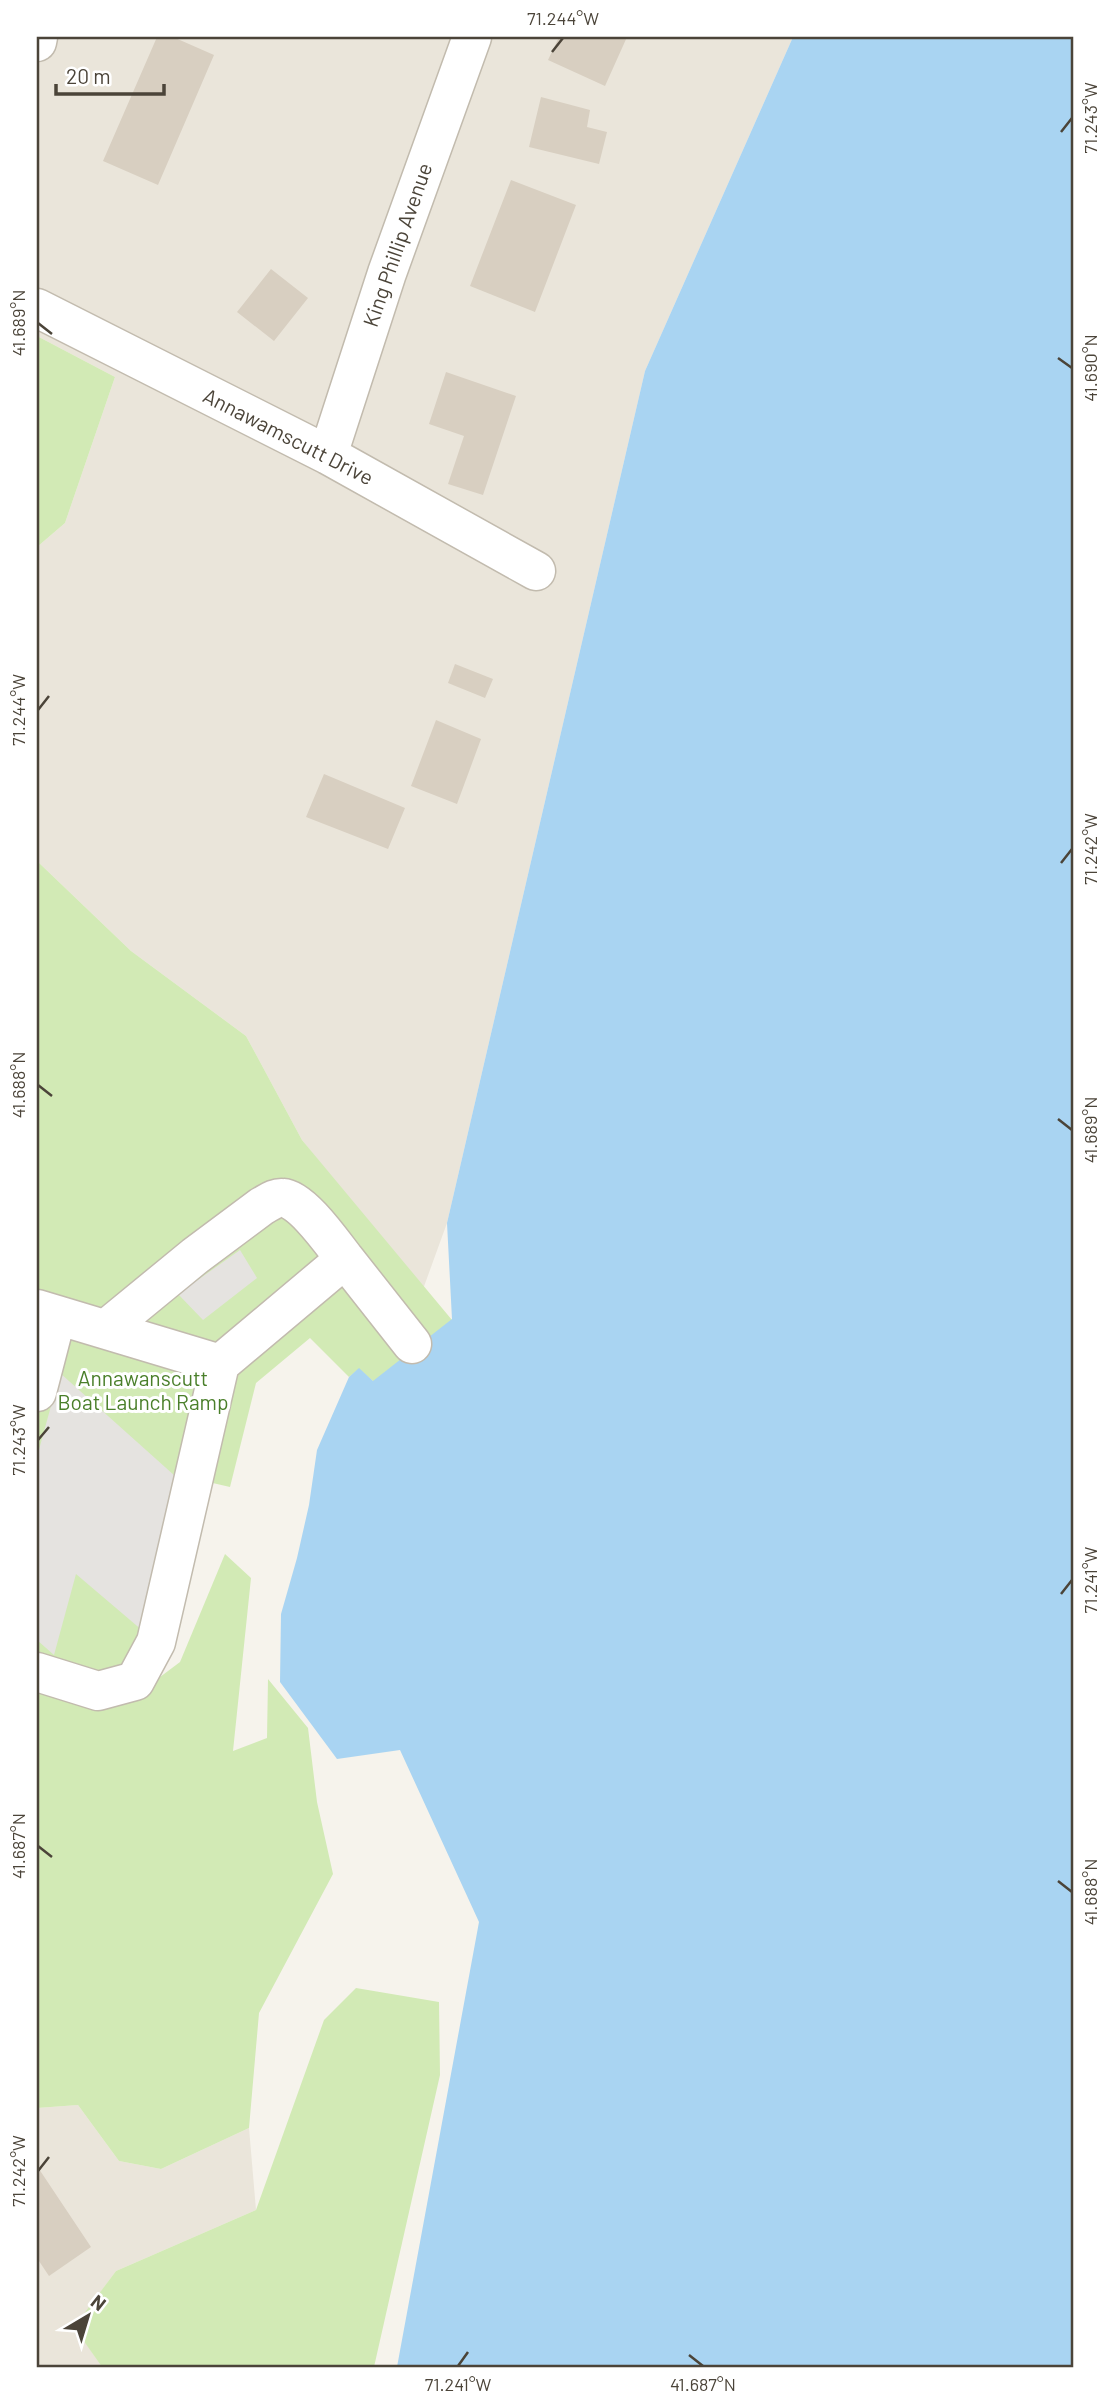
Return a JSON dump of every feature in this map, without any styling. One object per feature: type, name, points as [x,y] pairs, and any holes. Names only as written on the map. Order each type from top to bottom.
[{"type":"street","points":[[37,42],[38,37]]},
{"type":"street","name":"King Phillip Avenue","points":[[328,455],[387,273],[472,37]]},
{"type":"street","name":"Annawamscutt Drive","points":[[37,309],[328,455],[536,571]]},
{"type":"street","points":[[106,1329],[195,1256],[273,1200],[282,1198],[302,1208],[412,1344]]},
{"type":"street","points":[[37,1672],[98,1690],[135,1681],[156,1642],[220,1364],[345,1259]]},
{"type":"street","points":[[37,1392],[47,1312],[220,1364]]},
{"type":"shaded area","points":[[37,37],[793,37],[645,371],[447,1223],[422,1292],[302,1140],[246,1036],[131,951],[37,861],[37,547],[65,523],[115,377],[37,336]]},
{"type":"shaded area","points":[[240,1250],[257,1278],[203,1320],[178,1294]]},
{"type":"shaded area","points":[[60,1373],[175,1476],[143,1631],[76,1574],[54,1655],[37,1640],[37,1457]]},
{"type":"shaded area","points":[[78,2105],[119,2161],[161,2169],[249,2128],[256,2210],[116,2271],[75,2327],[102,2367],[37,2367],[37,2108]]},
{"type":"green space","points":[[37,336],[115,377],[65,523],[37,547]]},
{"type":"green space","name":"Annawanscutt Boat Launch Ramp","points":[[37,861],[131,951],[246,1036],[302,1140],[452,1320],[374,1382],[359,1369],[349,1377],[310,1338],[256,1383],[230,1487],[204,1481],[144,1689],[180,1662],[225,1554],[251,1578],[233,1751],[267,1738],[268,1679],[308,1728],[317,1802],[333,1874],[259,2013],[249,2128],[161,2169],[119,2161],[78,2105],[37,2108]]},
{"type":"green space","points":[[356,1988],[439,2002],[440,2075],[374,2367],[102,2367],[74,2327],[116,2271],[256,2210],[324,2020]]},
{"type":"water","points":[[793,37],[1073,37],[1073,2367],[397,2367],[479,1922],[400,1750],[337,1759],[280,1682],[281,1614],[309,1505],[317,1450],[349,1377],[359,1368],[373,1381],[452,1319],[447,1223],[645,371]]},
{"type":"building","points":[[157,37],[173,37],[214,55],[158,185],[103,161]]},
{"type":"building","points":[[559,37],[627,37],[605,86],[548,60]]},
{"type":"building","points":[[541,97],[590,110],[587,127],[607,132],[599,164],[529,147]]},
{"type":"building","points":[[511,180],[576,205],[535,312],[470,286]]},
{"type":"building","points":[[271,269],[308,298],[274,341],[237,312]]},
{"type":"building","points":[[446,372],[516,396],[483,495],[448,484],[464,436],[429,424]]},
{"type":"building","points":[[455,664],[493,679],[485,698],[448,683]]},
{"type":"building","points":[[436,720],[481,739],[457,804],[411,786]]},
{"type":"building","points":[[324,774],[405,808],[388,849],[306,817]]},
{"type":"building","points":[[37,2166],[91,2247],[49,2276],[37,2258]]}]
